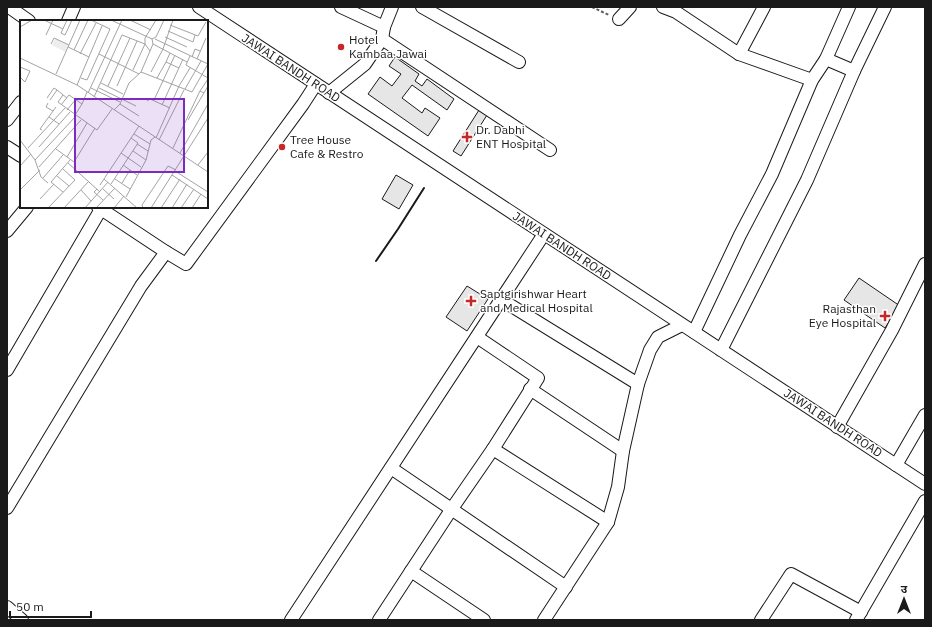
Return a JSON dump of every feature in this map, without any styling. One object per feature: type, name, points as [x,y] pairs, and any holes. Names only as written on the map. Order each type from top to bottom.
[{"type":"street","points":[[9,7],[28,20]]},
{"type":"street","points":[[68,20],[74,7]]},
{"type":"street","name":"JAWAI BANDH ROAD","points":[[199,7],[925,484]]},
{"type":"street","points":[[341,7],[384,27]]},
{"type":"street","points":[[329,93],[365,64],[382,39],[384,27],[392,7]]},
{"type":"street","points":[[422,7],[519,62]]},
{"type":"street","points":[[619,19],[630,7]]},
{"type":"street","points":[[663,7],[677,9],[739,54],[812,80]]},
{"type":"street","points":[[739,54],[764,7]]},
{"type":"street","points":[[694,332],[740,235],[772,174],[812,80],[826,60],[849,7]]},
{"type":"street","points":[[720,350],[807,180],[854,71],[885,7]]},
{"type":"street","points":[[382,39],[550,150]]},
{"type":"street","points":[[826,60],[854,71]]},
{"type":"street","points":[[7,370],[100,208],[186,264],[316,84]]},
{"type":"street","points":[[7,120],[20,103]]},
{"type":"street","points":[[7,147],[20,155]]},
{"type":"street","points":[[7,231],[26,208]]},
{"type":"street","points":[[291,620],[544,234]]},
{"type":"street","points":[[7,508],[141,286],[166,252]]},
{"type":"street","points":[[838,427],[892,330],[925,264]]},
{"type":"street","points":[[502,300],[638,384]]},
{"type":"street","points":[[544,620],[608,522],[618,487],[623,451],[638,384],[650,350],[658,337],[682,325]]},
{"type":"street","points":[[380,620],[538,378],[477,337]]},
{"type":"street","points":[[530,389],[623,451]]},
{"type":"street","points":[[896,465],[925,415]]},
{"type":"street","points":[[493,449],[608,522]]},
{"type":"street","points":[[391,468],[566,587]]},
{"type":"street","points":[[761,620],[791,574],[860,617],[925,501]]},
{"type":"street","points":[[411,571],[468,616],[484,620]]},
{"type":"street","points":[[7,607],[22,620]]},
{"type":"path","points":[[592,7],[619,19]]},
{"type":"building","points":[[395,57],[419,74],[415,81],[422,86],[427,79],[454,99],[447,110],[412,85],[402,98],[422,113],[425,108],[440,118],[428,136],[368,94],[380,77],[392,86],[401,74],[389,66]]},
{"type":"building","points":[[479,110],[487,115],[461,156],[453,151]]},
{"type":"building","points":[[396,175],[413,185],[399,209],[382,199]]},
{"type":"building","points":[[859,278],[900,306],[885,328],[844,300]]},
{"type":"building","points":[[467,286],[488,299],[467,331],[446,317]]},
{"type":"wall","points":[[376,261],[424,188]]},
{"type":"place","name":"Hotel Kambaa Jawai","points":[[341,47]]},
{"type":"place","name":"Dr. Dabhi ENT Hospital","points":[[467,137]]},
{"type":"place","name":"Tree House Cafe & Restro","points":[[282,147]]},
{"type":"place","name":"Saptgirishwar Heart and Medical Hospital","points":[[471,301]]},
{"type":"place","name":"Rajasthan Eye Hospital","points":[[885,316]]}]
